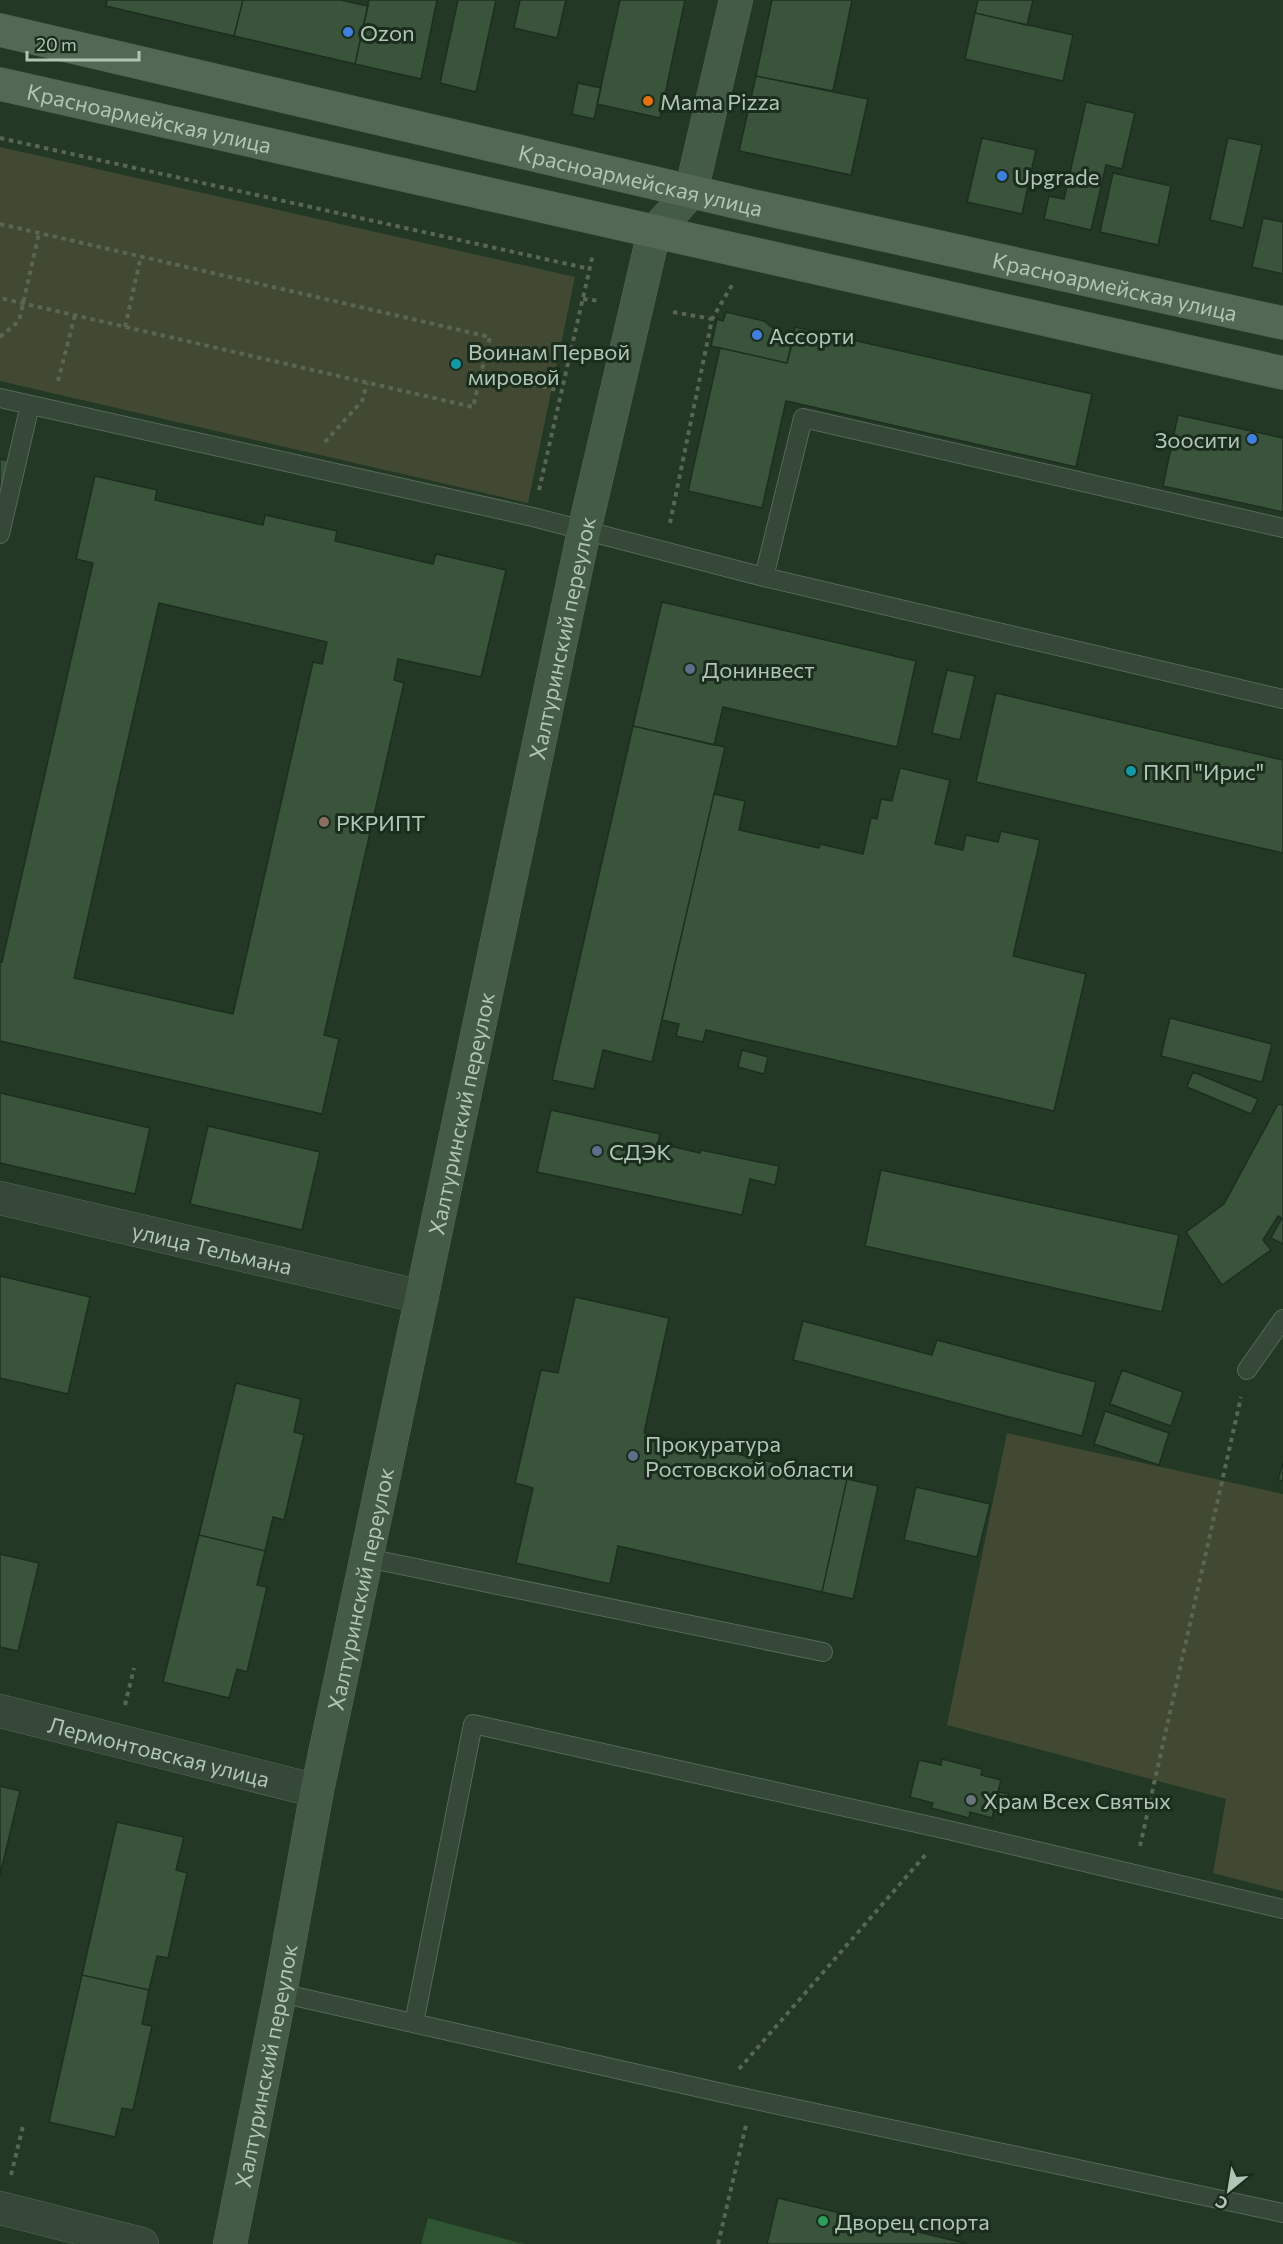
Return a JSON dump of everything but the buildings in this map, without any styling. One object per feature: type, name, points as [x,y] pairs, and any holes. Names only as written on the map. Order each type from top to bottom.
[{"type":"main road","name":"Красноармейская улица","points":[[0,30],[691,192],[1283,323]]},
{"type":"main road","name":"Красноармейская улица","points":[[0,84],[1283,373]]},
{"type":"street","name":"Халтуринский переулок","points":[[230,2244],[317,1791],[584,531],[654,232],[691,192],[736,0]]},
{"type":"street","name":"улица Тельмана","points":[[0,1198],[422,1297]]},
{"type":"street","name":"Лермонтовская улица","points":[[0,1711],[317,1791]]},
{"type":"street","points":[[1,2208],[141,2244]]},
{"type":"lane","points":[[0,398],[533,517],[764,576],[1283,699]]},
{"type":"lane","points":[[0,534],[30,405]]},
{"type":"lane","points":[[764,576],[803,418],[1283,528]]},
{"type":"lane","points":[[1247,1370],[1283,1319]]},
{"type":"lane","points":[[367,1558],[823,1652]]},
{"type":"lane","points":[[414,2023],[472,1724],[948,1830],[1283,1909]]},
{"type":"lane","points":[[280,1993],[718,2092],[1283,2213]]},
{"type":"path","points":[[0,138],[590,269]]},
{"type":"path","points":[[0,224],[489,337],[473,407],[0,298]]},
{"type":"path","points":[[0,338],[19,321],[39,233]]},
{"type":"path","points":[[533,517],[595,248]]},
{"type":"path","points":[[125,327],[141,256]]},
{"type":"path","points":[[664,550],[712,319],[734,281]]},
{"type":"path","points":[[51,410],[75,315]]},
{"type":"path","points":[[482,372],[562,391]]},
{"type":"path","points":[[310,467],[311,458],[362,401],[367,383]]},
{"type":"path","points":[[1134,1873],[1247,1370]]},
{"type":"path","points":[[718,2092],[948,1830]]},
{"type":"path","points":[[718,2244],[753,2099]]},
{"type":"path","points":[[1,2208],[23,2126]]},
{"type":"shaded area","points":[[0,147],[575,277],[528,503],[0,381]]},
{"type":"shaded area","points":[[1007,1433],[1283,1494],[1283,1891],[1213,1873],[1226,1799],[947,1725]]},
{"type":"shaded area","points":[[428,2218],[524,2244],[421,2244]]},
{"type":"place","name":"Ozon","points":[[348,32]]},
{"type":"place","name":"Mama Pizza","points":[[648,101]]},
{"type":"place","name":"Upgrade","points":[[1002,176]]},
{"type":"place","name":"Ассорти","points":[[757,335]]},
{"type":"place","name":"Воинам Первой мировой","points":[[456,364]]},
{"type":"place","name":"Зоосити","points":[[1252,439]]},
{"type":"place","name":"Донинвест","points":[[690,669]]},
{"type":"place","name":"ПКП \"Ирис\"","points":[[1131,771]]},
{"type":"place","name":"РКРИПТ","points":[[324,822]]},
{"type":"place","name":"СДЭК","points":[[597,1151]]},
{"type":"place","name":"Прокуратура Ростовской области","points":[[633,1456]]},
{"type":"place","name":"Храм Всех Святых","points":[[971,1800]]},
{"type":"place","name":"Дворец спорта","points":[[823,2221]]}]
